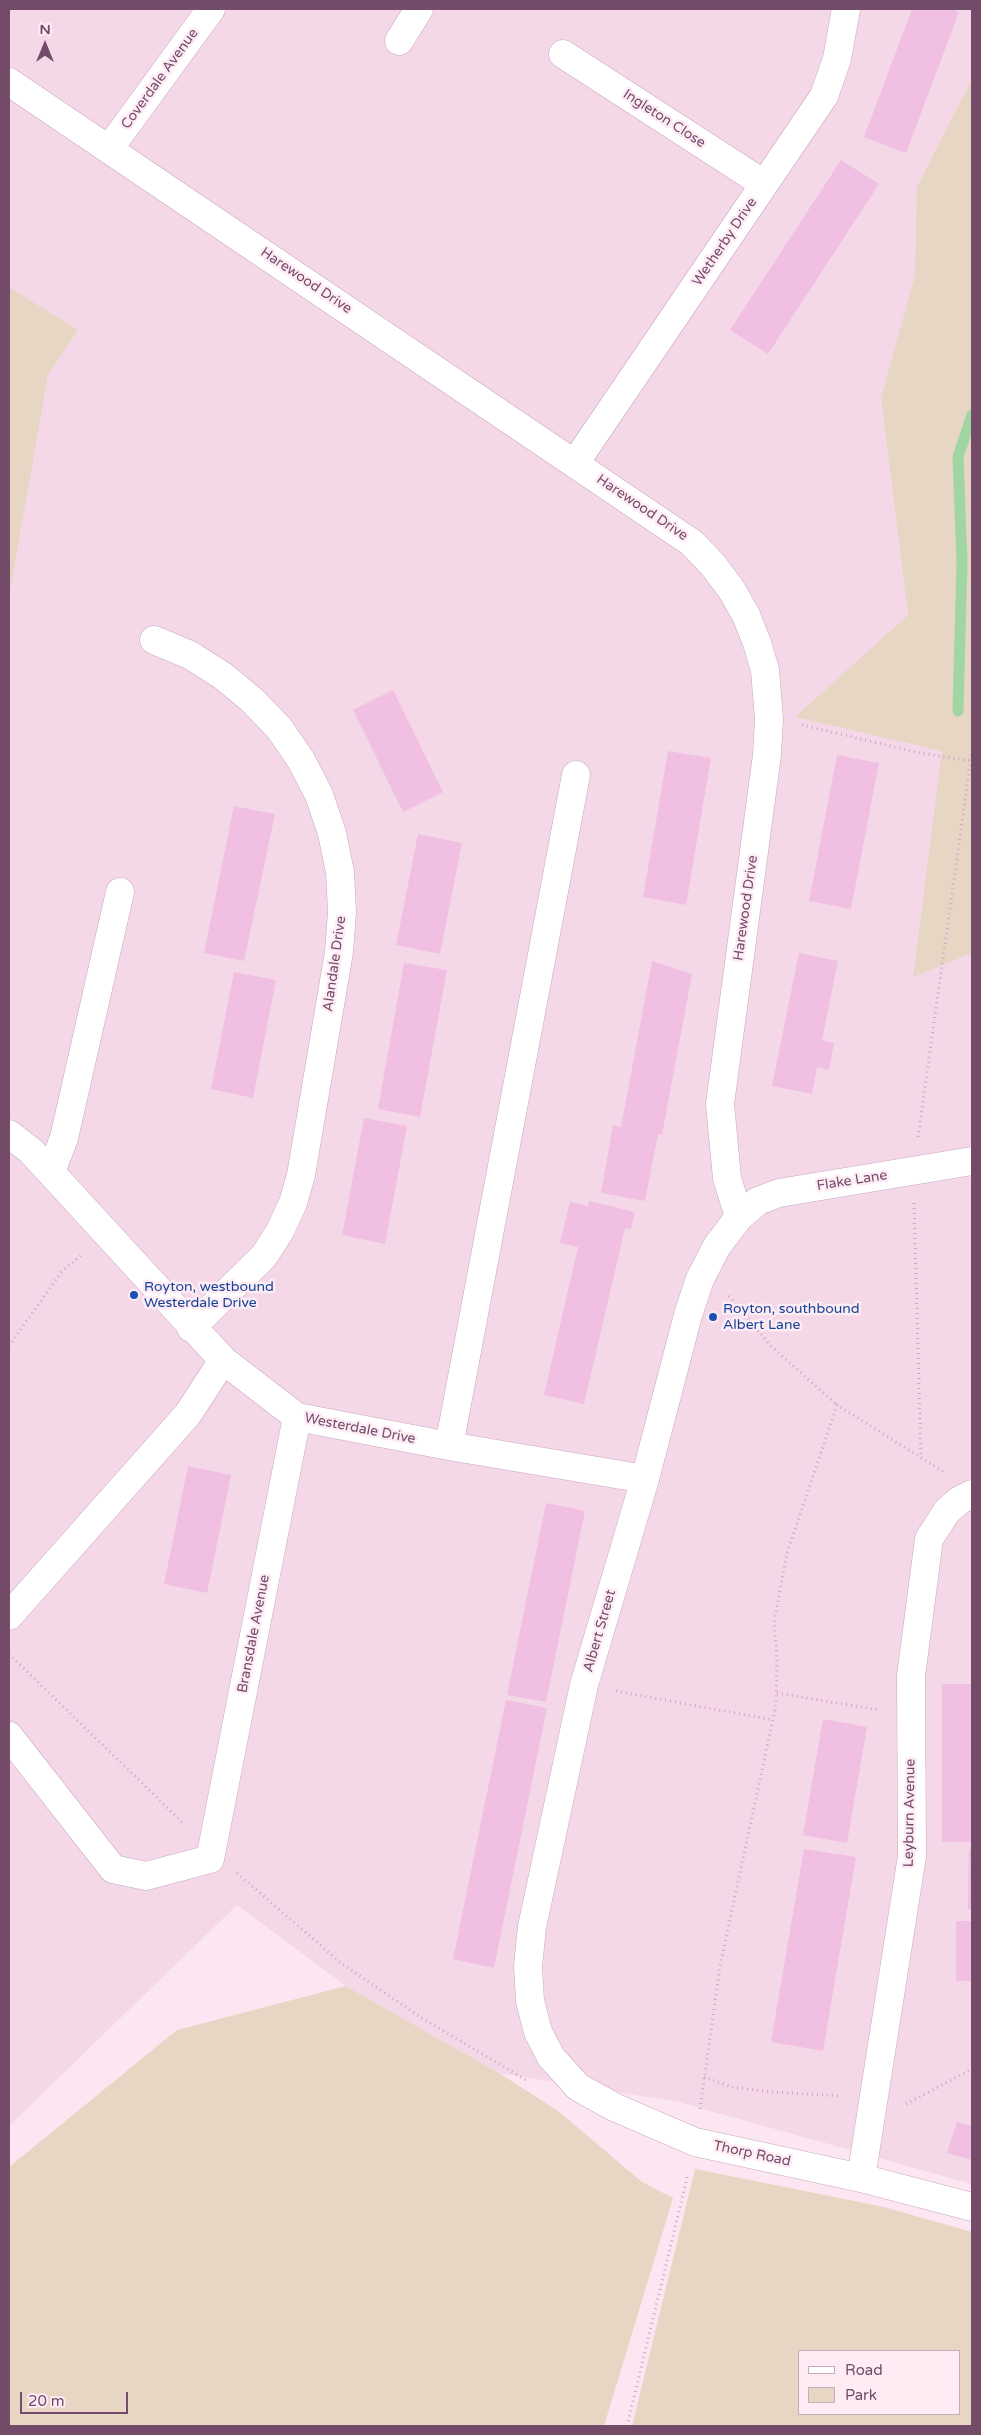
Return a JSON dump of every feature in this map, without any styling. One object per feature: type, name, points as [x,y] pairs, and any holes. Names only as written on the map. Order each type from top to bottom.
[{"type":"street","name":"Coverdale Avenue","points":[[110,149],[211,9]]},
{"type":"street","points":[[400,40],[419,9]]},
{"type":"street","name":"Wetherby Drive","points":[[575,463],[824,96],[837,59],[846,9]]},
{"type":"street","name":"Ingleton Close","points":[[563,54],[764,184]]},
{"type":"street","name":"Harewood Drive","points":[[9,82],[692,543],[731,588],[746,615],[757,643],[766,680],[769,719],[767,756],[720,1104],[727,1178],[739,1217]]},
{"type":"street","name":"Alandale Drive","points":[[154,640],[190,655],[223,676],[252,700],[279,728],[301,760],[319,795],[332,833],[340,872],[342,896],[339,952],[302,1175],[293,1203],[280,1231],[264,1256],[192,1328]]},
{"type":"street","points":[[449,1446],[576,775]]},
{"type":"street","points":[[50,1172],[64,1138],[120,892]]},
{"type":"street","name":"Westerdale Drive","points":[[9,1134],[31,1151],[223,1360],[297,1417],[449,1446],[645,1479]]},
{"type":"street","name":"Flake Lane","points":[[739,1217],[758,1201],[779,1193],[972,1162]]},
{"type":"street","name":"Albert Street","points":[[551,2057],[538,2032],[530,2001],[528,1966],[532,1927],[584,1685],[645,1479],[688,1315],[700,1279],[717,1246],[739,1217]]},
{"type":"street","points":[[9,1616],[188,1414],[223,1360]]},
{"type":"street","name":"Bransdale Avenue","points":[[212,1851],[297,1417]]},
{"type":"street","name":"Leyburn Avenue","points":[[861,2178],[912,1856],[911,1676],[929,1539],[947,1511],[966,1497]]},
{"type":"street","points":[[9,1736],[113,1869],[146,1876],[210,1859],[212,1851]]},
{"type":"street","name":"Thorp Road","points":[[551,2057],[578,2087],[614,2107],[696,2142],[861,2178],[972,2207]]},
{"type":"path","points":[[769,719],[783,720],[920,753],[971,761]]},
{"type":"path","points":[[921,1458],[913,1171],[972,751]]},
{"type":"path","points":[[9,1346],[62,1271],[107,1235]]},
{"type":"path","points":[[700,1279],[724,1287],[772,1347],[837,1405],[944,1472],[966,1497]]},
{"type":"path","points":[[627,2426],[696,2142],[720,1966],[773,1720],[777,1693],[774,1622],[787,1553],[837,1405]]},
{"type":"path","points":[[9,1654],[212,1851],[341,1963],[420,2017],[530,2082]]},
{"type":"path","points":[[584,1685],[773,1720]]},
{"type":"path","points":[[777,1693],[912,1715]]},
{"type":"shaded area","points":[[9,9],[972,9],[972,2184],[678,2102],[499,2073],[346,1986],[237,1905],[9,2126]]},
{"type":"green space","points":[[972,79],[972,953],[913,977],[942,751],[795,717],[908,615],[881,398],[915,275],[917,187]]},
{"type":"green space","points":[[9,287],[78,330],[48,375],[9,597]]},
{"type":"green space","points":[[346,1986],[499,2073],[558,2111],[642,2182],[673,2198],[604,2426],[9,2426],[9,2167],[177,2030]]},
{"type":"green space","points":[[695,2169],[884,2207],[972,2232],[972,2426],[632,2426]]},
{"type":"building","points":[[912,9],[951,9],[959,12],[906,153],[864,137]]},
{"type":"building","points":[[841,160],[879,184],[768,354],[730,330]]},
{"type":"building","points":[[393,690],[443,792],[403,812],[353,710]]},
{"type":"building","points":[[668,751],[711,758],[686,905],[643,897]]},
{"type":"building","points":[[837,755],[879,763],[851,909],[809,901]]},
{"type":"building","points":[[234,806],[275,814],[244,961],[204,953]]},
{"type":"building","points":[[418,834],[462,843],[440,954],[396,945]]},
{"type":"building","points":[[799,953],[838,961],[822,1040],[834,1043],[829,1070],[817,1067],[812,1094],[772,1086]]},
{"type":"building","points":[[652,961],[692,974],[662,1135],[658,1134],[645,1201],[601,1193],[613,1125],[621,1127]]},
{"type":"building","points":[[404,963],[447,970],[420,1117],[378,1109]]},
{"type":"building","points":[[234,972],[276,980],[253,1098],[211,1089]]},
{"type":"building","points":[[364,1118],[407,1126],[385,1244],[342,1235]]},
{"type":"building","points":[[589,1201],[635,1212],[631,1229],[625,1228],[584,1404],[544,1395],[578,1247],[560,1243],[570,1202],[588,1206]]},
{"type":"building","points":[[188,1466],[231,1475],[207,1593],[164,1584]]},
{"type":"building","points":[[546,1503],[585,1511],[546,1702],[507,1695]]},
{"type":"building","points":[[942,1684],[972,1684],[972,1842],[942,1842]]},
{"type":"building","points":[[506,1700],[547,1708],[494,1968],[453,1959]]},
{"type":"building","points":[[823,1719],[867,1727],[847,1843],[803,1835]]},
{"type":"building","points":[[804,1849],[856,1857],[823,2051],[771,2042]]},
{"type":"building","points":[[969,1849],[972,1849],[972,1909],[968,1909]]},
{"type":"building","points":[[956,1921],[972,1921],[972,1981],[956,1981]]},
{"type":"building","points":[[957,2122],[972,2126],[972,2160],[947,2153]]},
{"type":"waterway","points":[[958,711],[962,563],[958,457],[972,415]]},
{"type":"place","name":"Royton, westbound Westerdale Drive","points":[[134,1295]]},
{"type":"place","name":"Royton, southbound Albert Lane","points":[[713,1317]]}]
